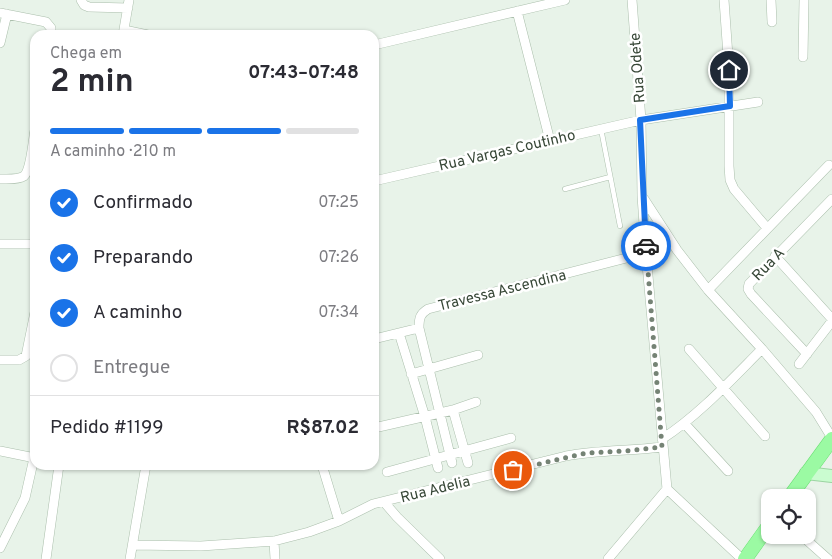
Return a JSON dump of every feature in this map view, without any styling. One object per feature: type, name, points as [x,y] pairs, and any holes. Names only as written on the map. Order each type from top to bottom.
[{"type":"main road","points":[[795,489],[832,439]]},
{"type":"main road","points":[[806,473],[832,476]]},
{"type":"main road","points":[[743,559],[761,536]]},
{"type":"street","points":[[81,0],[84,5],[89,7],[128,4],[124,30]]},
{"type":"street","points":[[379,45],[565,0]]},
{"type":"street","name":"Rua Odete","points":[[632,0],[646,254],[667,489]]},
{"type":"street","points":[[724,0],[729,70],[730,180],[734,189],[767,228]]},
{"type":"street","points":[[771,0],[772,22]]},
{"type":"street","points":[[802,57],[804,0]]},
{"type":"street","points":[[516,11],[550,141]]},
{"type":"street","points":[[0,43],[3,13],[46,22],[51,30]]},
{"type":"street","name":"Rua Vargas Coutinho","points":[[379,180],[640,120],[758,102]]},
{"type":"street","points":[[0,179],[23,176],[27,171],[30,156]]},
{"type":"street","name":"Rua A","points":[[708,290],[830,165]]},
{"type":"street","points":[[642,196],[677,250],[708,290],[816,412],[832,439]]},
{"type":"street","name":"Rua A","points":[[807,354],[748,289],[749,284],[775,256],[832,199]]},
{"type":"street","points":[[0,244],[30,244]]},
{"type":"street","name":"Travessa Ascendina","points":[[419,328],[419,319],[423,312],[428,309],[646,254]]},
{"type":"street","points":[[775,256],[832,320],[798,364]]},
{"type":"street","points":[[379,338],[419,328],[451,459]]},
{"type":"street","points":[[399,333],[437,463]]},
{"type":"street","points":[[0,360],[19,360],[26,356],[30,338]]},
{"type":"street","points":[[689,349],[765,436]]},
{"type":"street","points":[[662,443],[722,389],[762,349]]},
{"type":"street","points":[[412,374],[478,355]]},
{"type":"street","points":[[379,427],[453,410],[476,402]]},
{"type":"street","points":[[453,410],[468,463]]},
{"type":"street","points":[[684,423],[728,471]]},
{"type":"street","points":[[387,472],[437,463],[451,459],[464,451],[511,438]]},
{"type":"street","name":"Rua Adelia","points":[[133,545],[202,546],[274,541],[309,532],[384,502],[566,456],[625,451],[662,443]]},
{"type":"street","points":[[0,451],[30,457]]},
{"type":"street","points":[[0,548],[25,498],[32,470]]},
{"type":"street","points":[[46,559],[57,470]]},
{"type":"street","points":[[130,559],[145,470]]},
{"type":"street","points":[[324,470],[339,521]]},
{"type":"street","points":[[608,559],[667,489],[743,559]]},
{"type":"street","points":[[384,502],[440,559]]},
{"type":"street","points":[[274,541],[275,559]]},
{"type":"street","points":[[811,544],[828,559]]},
{"type":"lane","points":[[601,129],[620,226]]},
{"type":"lane","points":[[565,189],[610,177]]},
{"type":"way so far","points":[[513,470],[566,456],[662,447],[646,246]]},
{"type":"route","points":[[646,246],[642,196],[640,120],[730,106],[729,70]]}]
